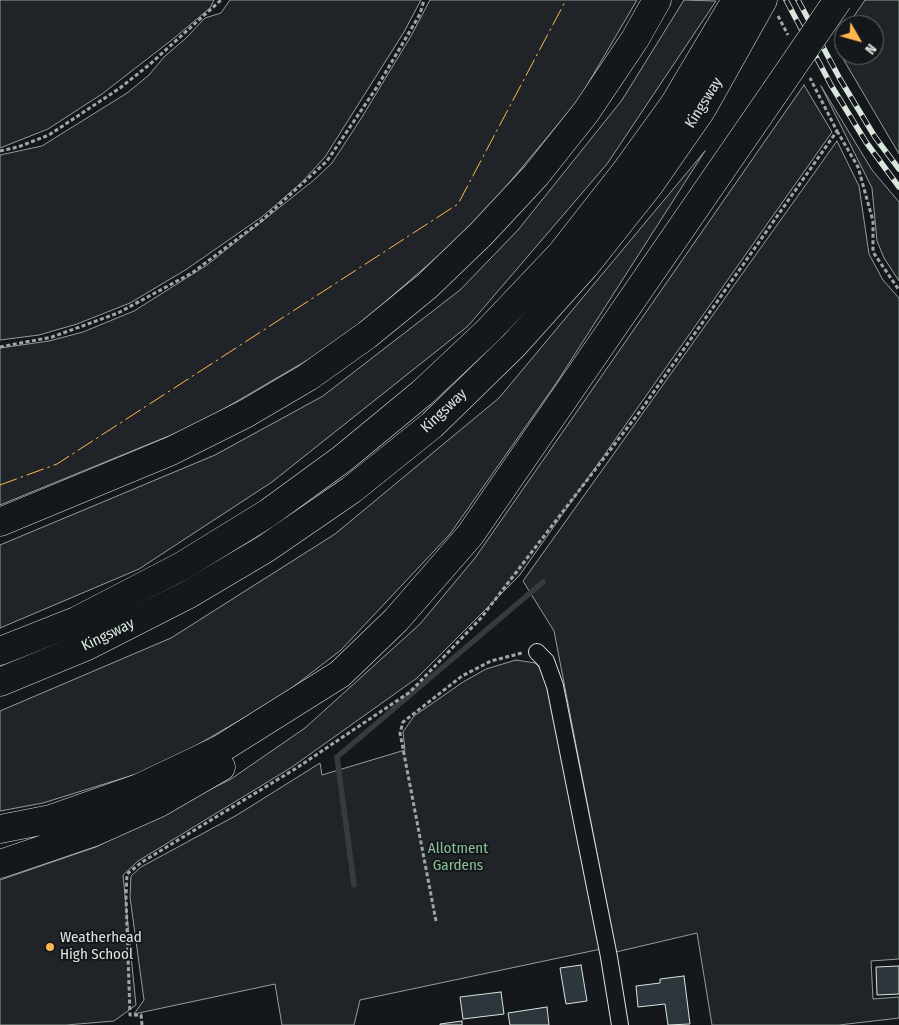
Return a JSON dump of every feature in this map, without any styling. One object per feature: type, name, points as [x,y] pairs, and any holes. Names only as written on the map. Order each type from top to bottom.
[{"type":"highway","points":[[0,522],[171,451],[245,414],[308,377],[367,335],[427,286],[536,175],[586,112],[635,39],[657,0]]},
{"type":"highway","name":"Kingsway","points":[[0,682],[87,646],[189,594],[248,559],[351,490],[432,424],[514,345],[585,266],[650,184],[702,109],[738,13],[763,0]]},
{"type":"highway","points":[[0,864],[94,832],[159,803],[214,772],[273,732],[340,674],[396,620],[470,534],[838,0]]},
{"type":"highway","points":[[0,651],[76,621],[182,566],[268,513],[342,459],[422,393],[488,330],[561,254],[626,171],[738,13]]},
{"type":"highway","points":[[0,829],[51,819],[140,788],[219,750],[340,674]]},
{"type":"street","points":[[537,652],[546,661],[555,686],[607,947],[620,1025]]},
{"type":"path","points":[[0,151],[18,147],[49,135],[120,88],[149,65],[221,0]]},
{"type":"path","points":[[0,346],[52,337],[118,313],[192,273],[260,222],[327,161],[378,87],[420,14],[424,0]]},
{"type":"path","points":[[837,131],[858,167],[873,221],[873,252],[899,290]]},
{"type":"path","points":[[436,921],[401,745],[400,733],[403,722],[421,706],[462,676],[491,661],[526,652],[537,652]]},
{"type":"green space","points":[[0,0],[214,0],[210,8],[102,94],[48,129],[0,148]]},
{"type":"green space","points":[[230,0],[421,0],[404,32],[325,157],[302,182],[263,216],[187,269],[130,303],[77,324],[39,335],[0,340],[0,155],[42,146],[127,93],[149,75],[164,57],[205,18],[221,13]]},
{"type":"green space","points":[[430,0],[637,0],[579,99],[475,224],[340,341],[198,424],[0,505],[0,348],[49,341],[83,332],[134,311],[207,265],[314,180],[332,163],[362,117],[411,36]]},
{"type":"green space","points":[[684,0],[716,1],[607,164],[468,326],[272,482],[139,569],[0,628],[0,545],[215,455],[323,396],[460,290],[518,230],[622,100]]},
{"type":"green space","points":[[865,0],[899,0],[899,154],[847,65],[884,65],[884,15],[855,15]]},
{"type":"green space","points":[[804,85],[832,132],[519,576],[417,678],[292,767],[138,861],[123,875],[136,1005],[114,1021],[66,1025],[0,1025],[0,880],[96,847],[231,779],[305,728],[420,624],[475,558]]},
{"type":"green space","points":[[821,86],[872,170],[899,202],[899,281],[884,258],[877,241],[872,188]]},
{"type":"green space","points":[[837,141],[859,186],[869,254],[883,280],[899,298],[899,959],[871,961],[873,999],[899,997],[899,1018],[839,1025],[712,1025],[697,933],[616,952],[554,631],[523,581]]},
{"type":"green space","points":[[705,151],[557,382],[450,534],[341,650],[280,697],[159,767],[43,803],[0,811],[0,711],[171,638],[335,534],[499,398]]},
{"type":"green space","name":"Allotment Gardens","points":[[516,660],[535,663],[544,672],[601,949],[360,1000],[354,1025],[282,1025],[275,984],[134,1014],[144,1000],[130,897],[131,876],[141,867],[237,815],[320,763],[322,775],[405,750],[403,732],[414,716],[463,682],[486,669]]},
{"type":"building","points":[[581,965],[587,1001],[566,1004],[560,968]]},
{"type":"building","points":[[899,966],[899,994],[877,995],[876,967]]},
{"type":"building","points":[[684,976],[690,1024],[668,1025],[665,1004],[638,1007],[636,986],[660,983],[660,979]]},
{"type":"building","points":[[501,992],[504,1014],[463,1019],[460,997]]},
{"type":"building","points":[[547,1007],[549,1025],[510,1025],[508,1013]]},
{"type":"building","points":[[462,1021],[462,1025],[440,1025],[440,1024]]},
{"type":"waterway","points":[[354,885],[337,757],[543,582]]},
{"type":"railway","points":[[786,0],[831,85],[866,142],[899,187]]},
{"type":"railway","points":[[798,0],[840,79],[875,137],[899,169]]},
{"type":"power","points":[[0,485],[57,464],[458,204],[566,0]]},
{"type":"place","name":"Weatherhead High School","points":[[50,947]]}]
